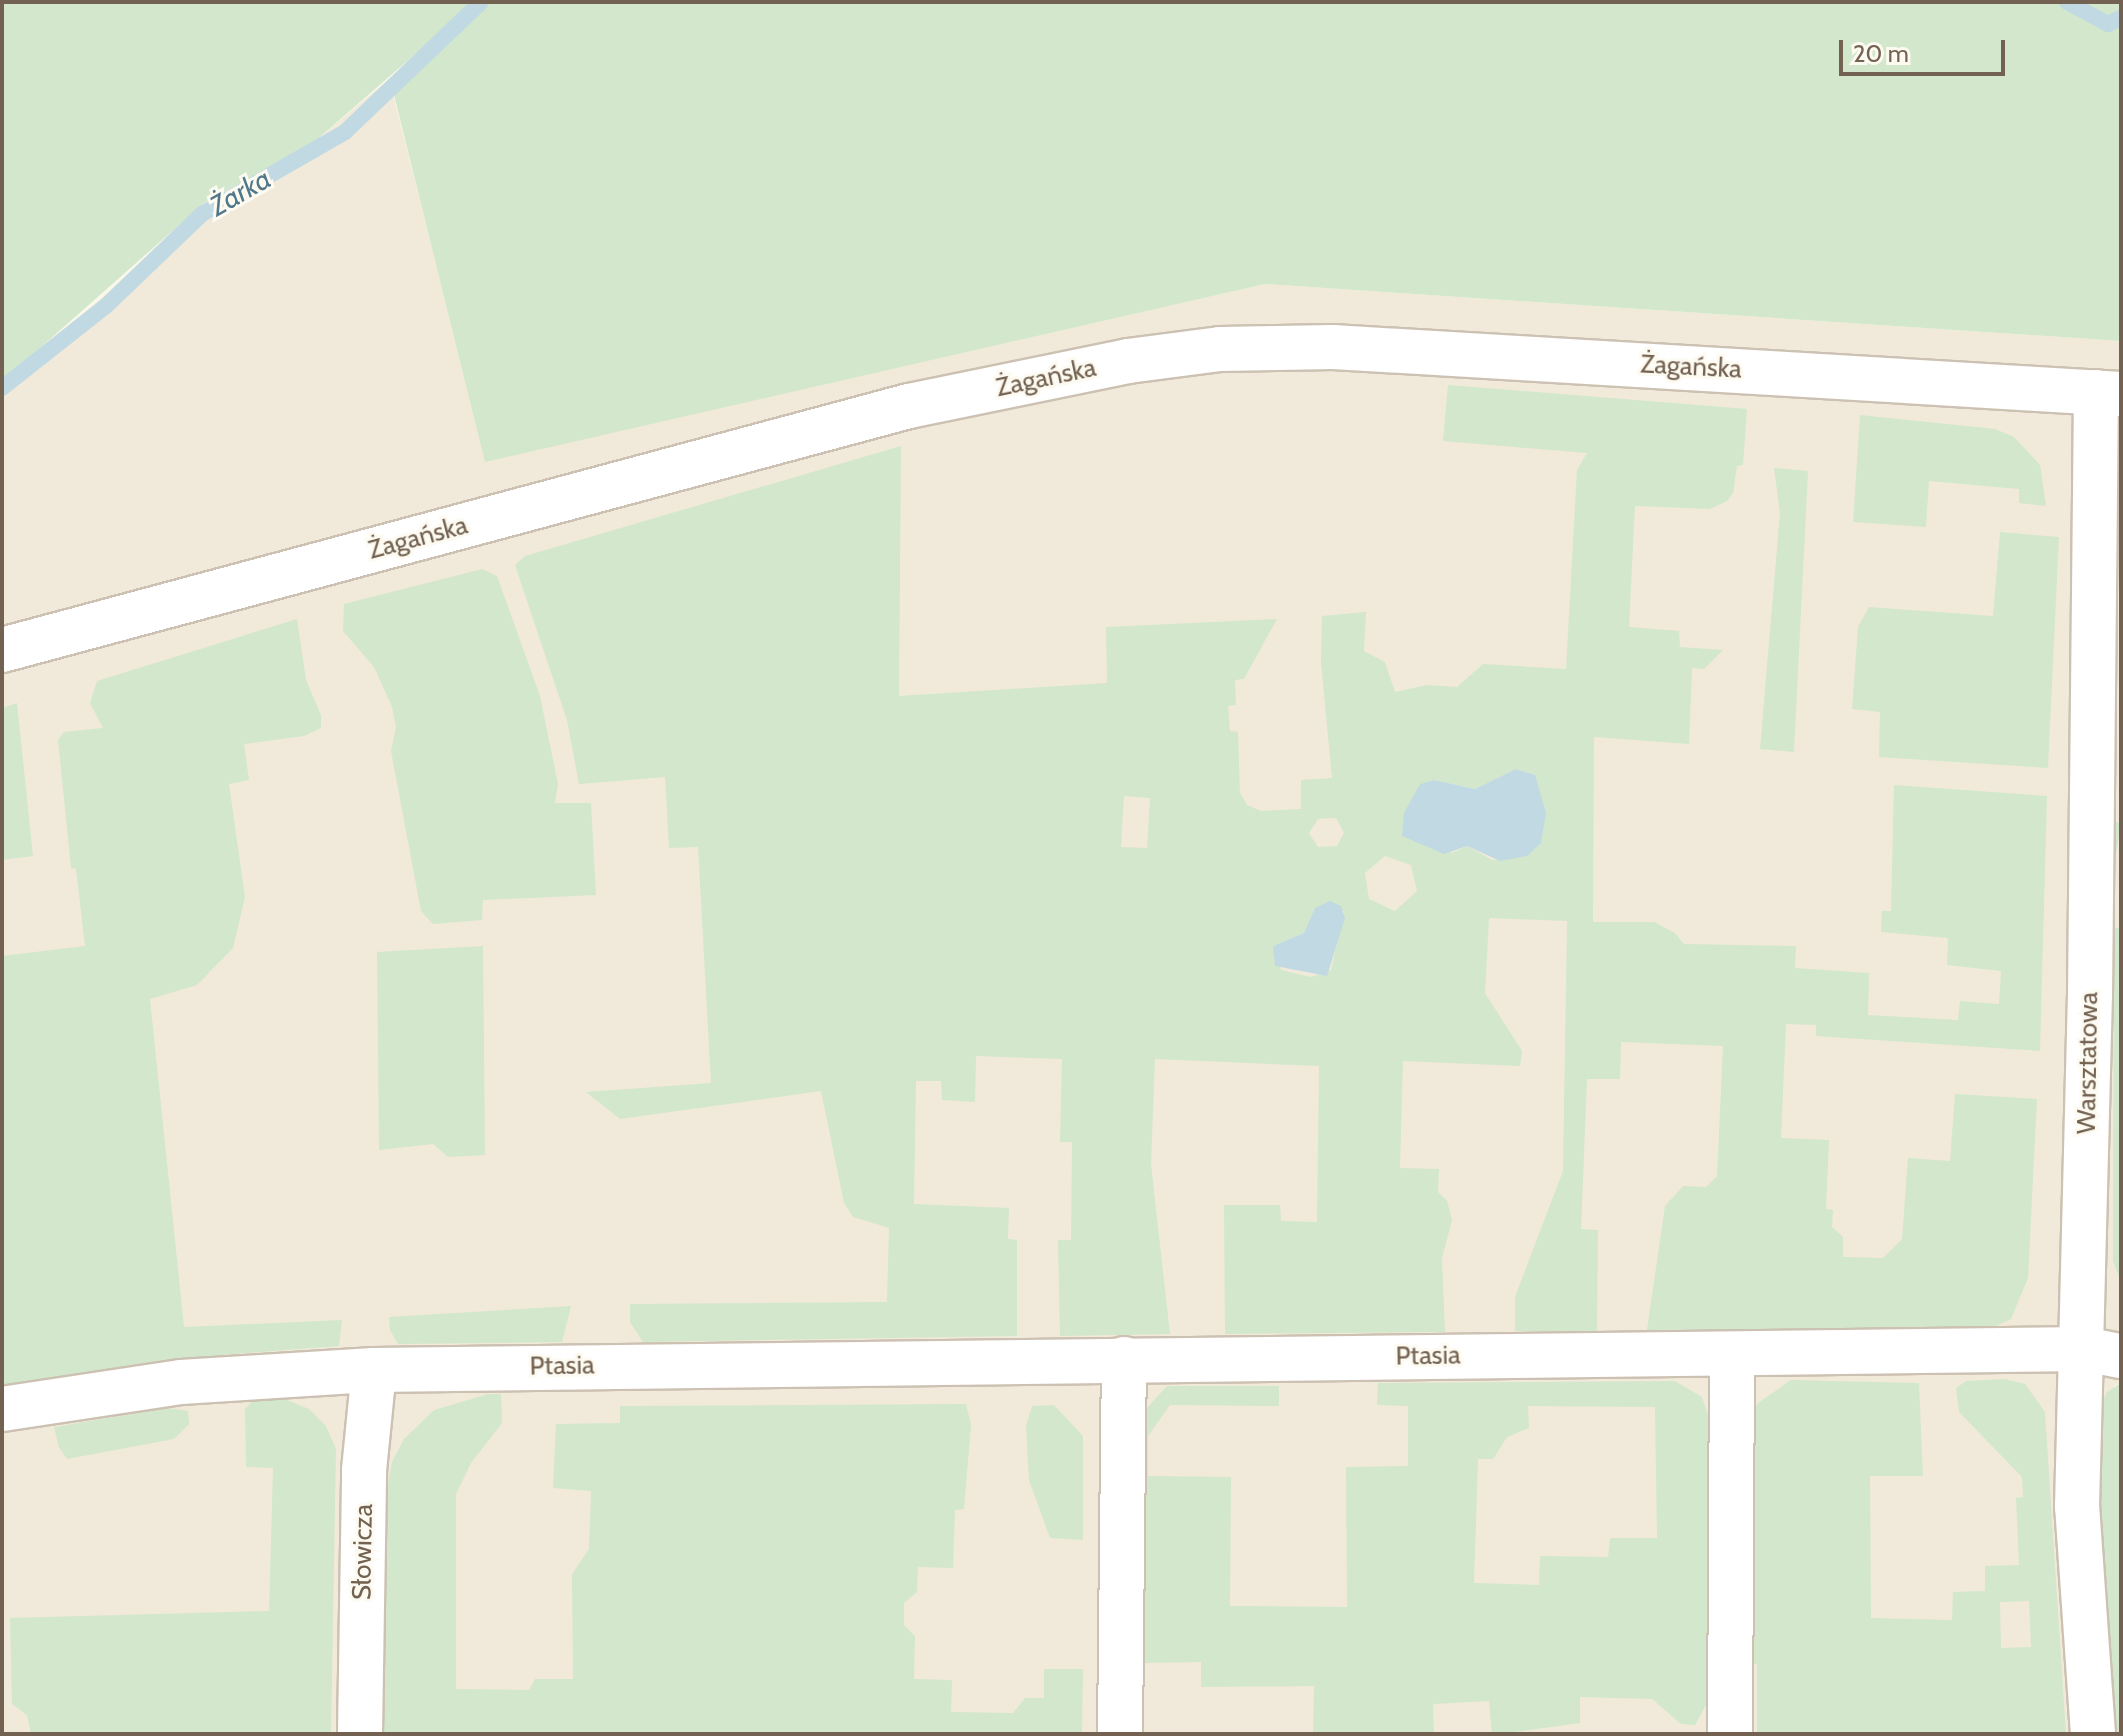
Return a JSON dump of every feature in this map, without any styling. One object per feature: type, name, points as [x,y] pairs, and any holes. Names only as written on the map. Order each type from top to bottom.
[{"type":"street","name":"Żagańska","points":[[2,650],[909,406],[1128,361],[1220,349],[1333,347],[2108,393]]},
{"type":"street","name":"Warsztatowa","points":[[2093,1734],[2077,1507],[2102,1352],[2108,393]]},
{"type":"street","name":"Ptasia","points":[[2,1409],[181,1382],[374,1370],[1124,1359],[2102,1352]]},
{"type":"street","points":[[1730,1734],[1732,1354]]},
{"type":"street","points":[[1120,1734],[1124,1359]]},
{"type":"street","name":"Słowicza","points":[[360,1734],[364,1470],[374,1370]]},
{"type":"shaded area","points":[[389,79],[486,461],[1265,284],[2121,341],[2121,1383],[2114,1386],[2111,1734],[2,1734],[2,379],[102,298],[205,202],[313,143]]},
{"type":"green space","points":[[2,2],[475,2],[313,143],[205,202],[5,379],[2,399]]},
{"type":"green space","points":[[490,2],[2062,2],[2108,26],[2121,20],[2121,341],[1265,284],[485,462],[394,95]]},
{"type":"green space","points":[[2070,2],[2121,2],[2121,17],[2108,23]]},
{"type":"green space","points":[[1448,385],[1747,409],[1743,465],[1737,466],[1733,493],[1727,501],[1710,509],[1635,506],[1629,627],[1679,631],[1680,647],[1723,650],[1704,669],[1692,668],[1689,744],[1594,737],[1593,922],[1654,922],[1675,933],[1684,944],[1796,946],[1795,968],[1869,973],[1868,1015],[1958,1020],[1960,1001],[1999,1004],[2001,971],[1947,965],[1948,938],[1881,932],[1882,911],[1891,911],[1894,785],[2047,796],[2040,1051],[1816,1036],[1816,1025],[1786,1024],[1781,1138],[1829,1140],[1826,1209],[1833,1210],[1832,1227],[1843,1237],[1843,1257],[1883,1258],[1902,1239],[1908,1158],[1950,1161],[1955,1094],[2037,1099],[2028,1278],[2011,1319],[1989,1329],[1647,1330],[1665,1206],[1683,1186],[1706,1187],[1717,1176],[1723,1046],[1621,1042],[1620,1079],[1587,1079],[1581,1229],[1598,1230],[1597,1331],[1515,1331],[1515,1297],[1563,1171],[1567,921],[1489,918],[1485,993],[1522,1051],[1520,1066],[1403,1061],[1400,1168],[1439,1169],[1438,1192],[1447,1201],[1452,1220],[1442,1258],[1445,1332],[1225,1334],[1224,1205],[1280,1205],[1281,1221],[1317,1222],[1319,1066],[1155,1059],[1151,1164],[1170,1334],[1060,1336],[1058,1240],[1071,1240],[1072,1142],[1060,1142],[1062,1059],[976,1056],[975,1102],[942,1100],[941,1081],[916,1081],[914,1204],[1009,1208],[1008,1239],[1017,1240],[1017,1336],[643,1342],[630,1322],[630,1304],[887,1302],[889,1228],[853,1217],[844,1203],[821,1091],[620,1119],[586,1092],[711,1083],[698,847],[669,848],[665,777],[579,784],[567,720],[515,565],[525,556],[901,446],[899,696],[1107,683],[1106,627],[1277,619],[1244,679],[1235,680],[1236,705],[1228,706],[1230,731],[1238,732],[1240,793],[1247,805],[1261,811],[1301,809],[1301,780],[1332,778],[1321,663],[1322,616],[1366,612],[1364,651],[1385,662],[1395,692],[1427,685],[1457,687],[1483,664],[1566,669],[1577,470],[1587,453],[1443,441]],"holes":[[[1516,769],[1535,775],[1527,856],[1492,860],[1467,846],[1452,853],[1420,784],[1434,780],[1475,789]],[[1124,796],[1150,798],[1147,848],[1121,847]],[[1336,818],[1344,833],[1337,846],[1318,847],[1309,833],[1318,819]],[[1385,856],[1411,865],[1417,891],[1395,911],[1369,899],[1365,873]],[[1315,908],[1344,911],[1331,970],[1311,977],[1281,970],[1273,946],[1304,933]]]},
{"type":"green space","points":[[1860,415],[1995,429],[2014,437],[2040,465],[2046,506],[2019,503],[2019,489],[1929,481],[1926,527],[1853,522]]},
{"type":"green space","points":[[1774,468],[1808,471],[1794,752],[1760,749],[1780,513]]},
{"type":"green space","points":[[2000,532],[2059,537],[2048,768],[1879,757],[1880,712],[1852,709],[1858,627],[1869,607],[1993,616]]},
{"type":"green space","points":[[482,569],[497,576],[540,696],[558,784],[555,803],[591,803],[596,895],[483,900],[482,920],[433,924],[421,911],[391,751],[396,727],[392,707],[374,667],[343,631],[344,604]]},
{"type":"green space","points":[[297,619],[306,680],[321,715],[321,728],[304,736],[244,744],[249,780],[229,784],[245,897],[233,948],[197,985],[150,999],[184,1327],[342,1320],[339,1346],[221,1355],[2,1387],[2,956],[85,946],[76,869],[71,868],[58,740],[64,732],[103,728],[90,703],[97,681]]},
{"type":"green space","points":[[17,703],[33,856],[2,860],[2,708]]},
{"type":"green space","points":[[2115,822],[2121,823],[2106,916],[2100,915]]},
{"type":"green space","points":[[2114,928],[2121,928],[2121,1282],[2113,1261]]},
{"type":"green space","points":[[483,946],[485,1155],[448,1157],[433,1144],[379,1150],[377,952]]},
{"type":"green space","points":[[571,1306],[562,1342],[398,1344],[390,1330],[389,1317]]},
{"type":"green space","points":[[2005,1379],[2025,1384],[2045,1412],[2066,1734],[1757,1734],[1757,1664],[1742,1665],[1753,1412],[1758,1403],[1791,1380],[1919,1383],[1923,1476],[1870,1476],[1871,1618],[1952,1620],[1953,1592],[1985,1591],[1985,1566],[2019,1565],[2016,1498],[2023,1497],[2022,1477],[1959,1412],[1956,1388],[1966,1381]],"holes":[[[2029,1601],[2031,1647],[2001,1648],[2000,1602]]]},
{"type":"green space","points":[[1675,1381],[1702,1397],[1712,1426],[1707,1703],[1695,1725],[1681,1724],[1652,1699],[1580,1697],[1580,1723],[1501,1734],[1492,1734],[1489,1701],[1433,1704],[1434,1734],[1313,1734],[1314,1686],[1201,1687],[1201,1662],[1138,1663],[1145,1410],[1167,1386],[1279,1386],[1279,1406],[1170,1405],[1148,1436],[1148,1476],[1231,1477],[1230,1606],[1347,1607],[1346,1467],[1408,1466],[1408,1406],[1377,1405],[1378,1383]],"holes":[[[1528,1406],[1655,1407],[1657,1538],[1610,1538],[1608,1557],[1540,1556],[1539,1585],[1474,1583],[1478,1459],[1493,1459],[1507,1437],[1529,1428]]]},
{"type":"green space","points":[[2121,1383],[2121,1734],[2111,1734],[2092,1509],[2097,1410],[2107,1392]]},
{"type":"green space","points":[[488,1394],[501,1394],[502,1423],[471,1463],[456,1494],[456,1689],[529,1690],[535,1679],[573,1679],[572,1574],[589,1549],[591,1491],[553,1488],[556,1424],[620,1423],[620,1406],[966,1404],[971,1425],[964,1509],[955,1510],[953,1568],[918,1567],[917,1592],[904,1603],[904,1625],[915,1636],[914,1679],[952,1680],[951,1712],[1013,1713],[1025,1698],[1044,1698],[1044,1669],[1083,1669],[1082,1734],[382,1734],[386,1495],[392,1462],[404,1439],[434,1410]]},
{"type":"green space","points":[[254,1399],[287,1400],[309,1409],[326,1426],[336,1449],[331,1734],[31,1734],[27,1715],[12,1704],[10,1618],[269,1611],[273,1468],[246,1467],[245,1409]]},
{"type":"green space","points":[[1054,1405],[1083,1436],[1083,1540],[1050,1538],[1029,1480],[1026,1426],[1032,1406]]},
{"type":"green space","points":[[168,1408],[188,1411],[189,1424],[174,1439],[67,1459],[59,1447],[54,1427]]},
{"type":"water","points":[[1516,769],[1535,775],[1546,813],[1541,843],[1527,856],[1500,861],[1467,846],[1444,854],[1402,836],[1404,813],[1420,784],[1434,780],[1475,789]]},
{"type":"water","points":[[1330,901],[1341,906],[1345,918],[1327,976],[1275,966],[1273,946],[1304,933],[1315,908]]},
{"type":"waterway","name":"Żarka","points":[[2,388],[106,306],[202,214],[345,132],[481,2]]},
{"type":"waterway","name":"Żarka","points":[[2067,2],[2108,24],[2121,18]]}]
